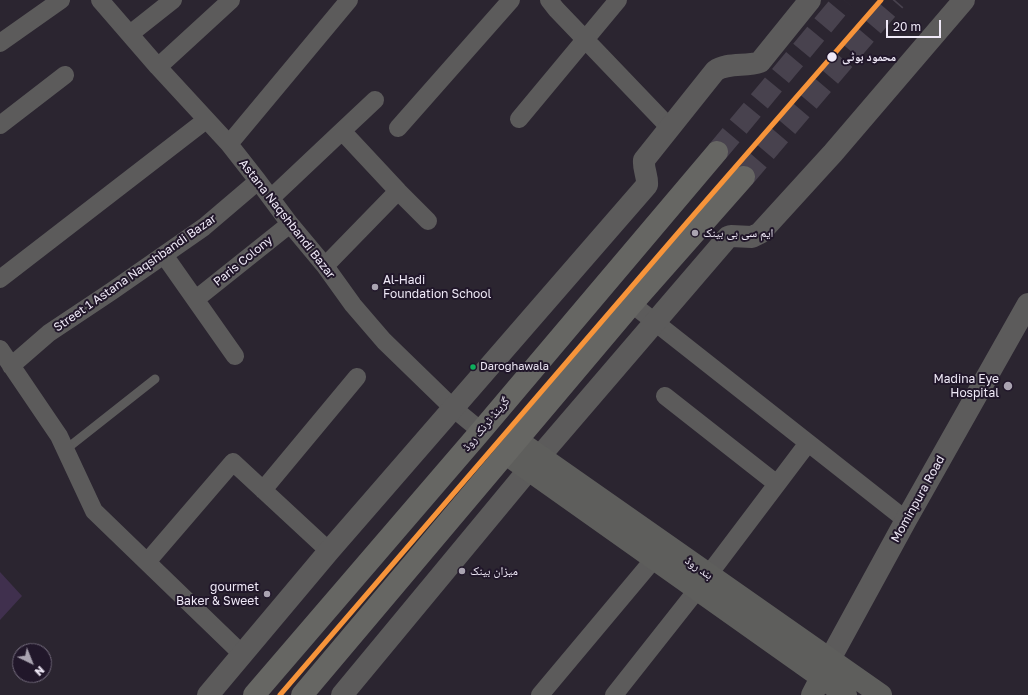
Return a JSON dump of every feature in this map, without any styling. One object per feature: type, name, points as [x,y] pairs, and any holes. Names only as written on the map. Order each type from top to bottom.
[{"type":"main road","name":"گرینڈ ٹرنک روڈ","points":[[254,695],[481,431],[717,152]]},
{"type":"main road","points":[[302,695],[632,304],[744,177]]},
{"type":"main road","name":"بند روڈ","points":[[512,447],[703,582],[821,677],[846,695]]},
{"type":"main road","name":"بند روڈ","points":[[534,463],[654,559],[703,582]]},
{"type":"main road","name":"بند روڈ","points":[[821,677],[881,695]]},
{"type":"street","points":[[0,43],[61,0]]},
{"type":"street","name":"Astana Naqshbandi Bazar","points":[[100,0],[228,144],[290,224],[325,266],[353,305],[384,342],[453,408],[481,431]]},
{"type":"street","points":[[130,34],[173,0]]},
{"type":"street","points":[[158,67],[231,0]]},
{"type":"street","points":[[228,144],[349,0]]},
{"type":"street","points":[[398,128],[511,0]]},
{"type":"street","points":[[549,0],[670,128]]},
{"type":"street","points":[[519,119],[618,0]]},
{"type":"street","points":[[208,695],[329,551],[647,185],[644,160],[718,68],[760,62],[810,0]]},
{"type":"street","points":[[342,695],[534,463],[728,237],[752,237],[760,234],[833,153],[964,0]]},
{"type":"street","points":[[0,125],[65,75]]},
{"type":"street","points":[[271,198],[375,100]]},
{"type":"street","points":[[0,279],[206,120]]},
{"type":"street","points":[[342,131],[428,221]]},
{"type":"street","name":"Street 1 Astana Naqshbandi Bazar","points":[[11,366],[49,333],[204,227],[258,181]]},
{"type":"street","points":[[325,266],[398,191]]},
{"type":"street","name":"Paris Colony","points":[[196,299],[290,224]]},
{"type":"street","points":[[164,255],[235,356]]},
{"type":"street","points":[[632,304],[906,520]]},
{"type":"street","name":"Mominpura Road","points":[[821,677],[906,520],[1028,304]]},
{"type":"street","points":[[0,349],[59,436],[94,511],[242,654]]},
{"type":"street","points":[[263,490],[357,376]]},
{"type":"street","points":[[665,396],[777,484]]},
{"type":"street","points":[[614,695],[703,582],[808,443]]},
{"type":"street","points":[[147,562],[233,462],[329,551]]},
{"type":"street","points":[[540,695],[654,559]]},
{"type":"lane","points":[[65,450],[155,379]]},
{"type":"shaded area","points":[[0,572],[22,596],[0,620]]},
{"type":"tunnel","points":[[717,152],[844,0]]},
{"type":"tunnel","points":[[744,177],[895,0]]},
{"type":"transit line","points":[[280,695],[881,0]]},
{"type":"place","name":"محمود بوٹی","points":[[832,57]]},
{"type":"place","name":"ایم سی بی بینک","points":[[695,233]]},
{"type":"place","name":"Al-Hadi Foundation School","points":[[375,287]]},
{"type":"place","name":"Daroghawala","points":[[473,367]]},
{"type":"place","name":"Madina Eye Hospital","points":[[1008,386]]},
{"type":"place","name":"میزان بینک","points":[[462,571]]},
{"type":"place","name":"gourmet Baker & Sweet","points":[[267,594]]}]
